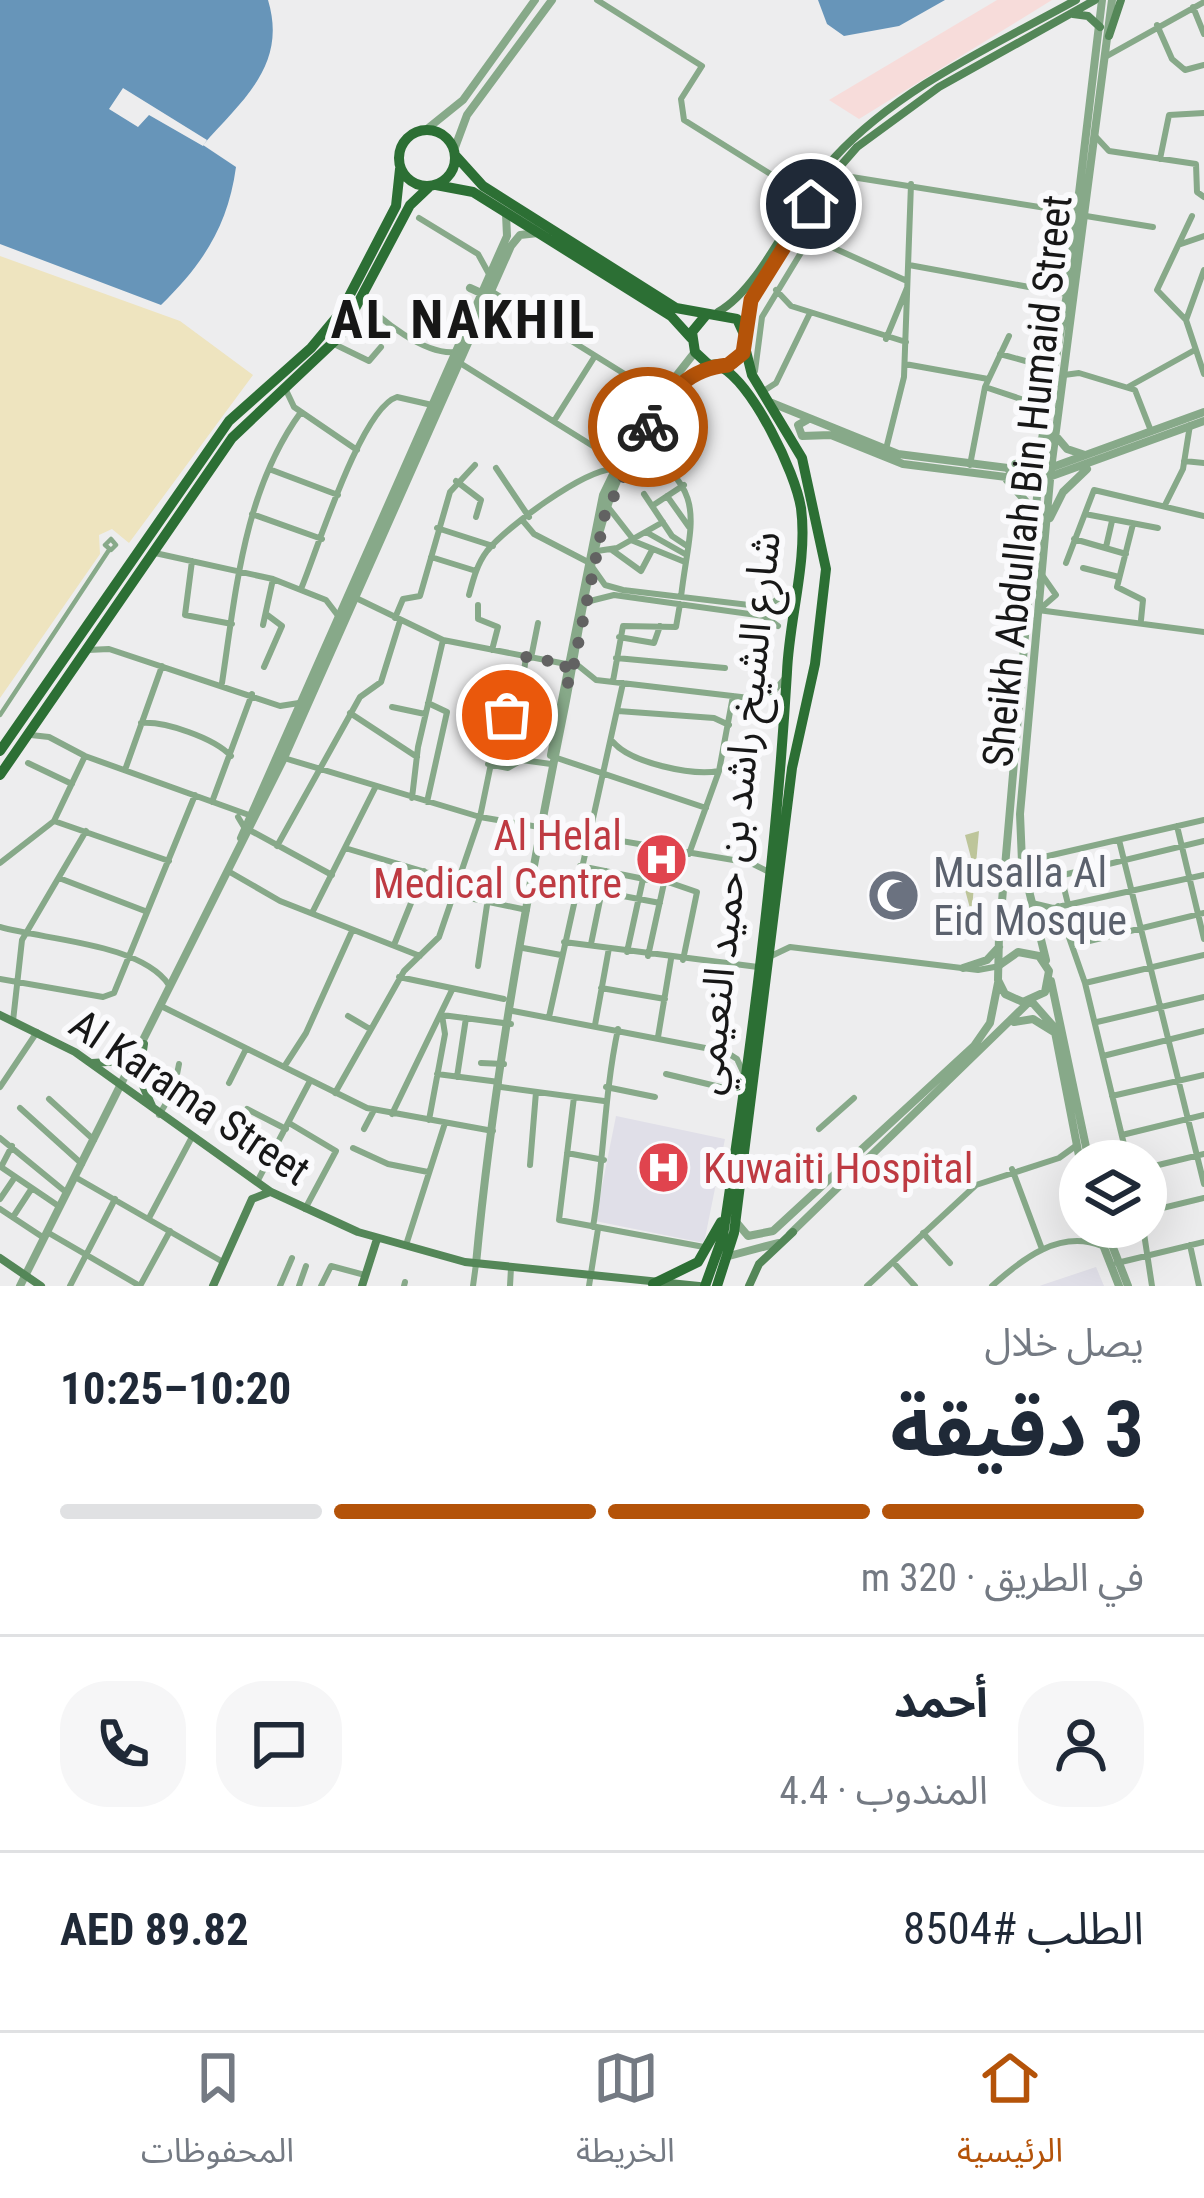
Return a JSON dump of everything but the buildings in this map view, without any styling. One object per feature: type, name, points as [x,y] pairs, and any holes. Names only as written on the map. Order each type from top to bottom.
[{"type":"main road","points":[[693,346],[712,313],[741,294],[804,195],[851,141],[897,102],[1076,0]]},
{"type":"main road","points":[[400,169],[410,181],[466,189],[671,316],[715,366],[734,362],[746,347],[751,300],[823,186],[850,154],[911,105],[1099,0]]},
{"type":"main road","points":[[1109,37],[1117,0]]},
{"type":"main road","points":[[1072,14],[1088,16],[1100,27]]},
{"type":"main road","points":[[0,751],[229,421],[310,349],[341,312],[396,206],[398,153],[405,139],[427,129],[441,133],[482,186],[676,308],[731,314],[745,330]]},
{"type":"main road","points":[[0,775],[241,427],[334,344],[410,205],[448,176],[455,153]]},
{"type":"main road","points":[[823,186],[824,207]]},
{"type":"main road","points":[[782,248],[805,240]]},
{"type":"main road","name":"شارع الشيخ راشد بن حميد النعيمي","points":[[702,1286],[732,1211],[793,759],[815,664],[826,561],[802,458],[755,380],[746,347]]},
{"type":"main road","name":"شارع الشيخ راشد بن حميد النعيمي","points":[[715,366],[735,377],[781,452],[798,496],[802,533],[786,676],[785,751],[743,1074],[727,1262],[717,1286]]},
{"type":"main road","points":[[788,658],[798,668],[815,664]]},
{"type":"main road","points":[[4,717],[25,715]]},
{"type":"main road","name":"Al Karama Street","points":[[0,1015],[89,1063],[271,1192],[377,1239],[471,1263],[590,1282],[702,1286]]},
{"type":"main road","points":[[89,1063],[117,1063],[144,1044]]},
{"type":"main road","points":[[144,1044],[139,1077],[158,1113]]},
{"type":"main road","points":[[213,1286],[252,1199],[271,1192]]},
{"type":"main road","points":[[653,1284],[684,1272],[709,1248],[746,1197]]},
{"type":"main road","points":[[749,1286],[755,1270],[793,1232]]},
{"type":"main road","points":[[362,1286],[377,1239]]},
{"type":"main road","points":[[0,1258],[41,1286]]},
{"type":"main road","points":[[727,1262],[735,1286]]},
{"type":"street","points":[[427,129],[447,117],[535,0]]},
{"type":"street","points":[[455,153],[466,116],[552,0]]},
{"type":"street","points":[[597,0],[702,66],[680,99],[684,120],[804,195]]},
{"type":"street","name":"Sheikh Abdullah Bin Humaid Street","points":[[1001,965],[999,946],[1047,525],[1042,439],[1059,372],[1066,362],[1099,0]]},
{"type":"street","points":[[1107,56],[1130,38],[1204,2]]},
{"type":"street","points":[[1193,7],[1204,34]]},
{"type":"street","points":[[1157,25],[1176,65],[1185,70],[1204,65]]},
{"type":"street","points":[[1109,37],[1130,38]]},
{"type":"street","name":"Sheikh Abdullah Bin Humaid Street","points":[[1035,615],[1036,513],[1055,435],[1066,294],[1096,137],[1109,37]]},
{"type":"street","points":[[495,58],[506,67]]},
{"type":"street","points":[[1160,159],[1169,115],[1204,113]]},
{"type":"street","points":[[1096,137],[1109,151],[1198,165],[1197,192],[1204,197]]},
{"type":"street","points":[[850,154],[862,175]]},
{"type":"street","points":[[832,174],[862,175],[1153,227]]},
{"type":"street","points":[[755,380],[756,337],[776,290],[824,207],[849,175]]},
{"type":"street","points":[[886,449],[905,364],[911,184]]},
{"type":"street","points":[[20,1286],[240,846],[291,724],[460,363],[509,229],[505,212]]},
{"type":"street","points":[[1192,216],[1157,290],[1186,320],[1204,374]]},
{"type":"street","points":[[419,218],[475,251],[489,275]]},
{"type":"street","points":[[246,829],[249,815],[284,758],[339,616],[351,598],[431,405],[442,394],[455,352],[516,238],[539,233]]},
{"type":"street","points":[[1178,245],[1204,236]]},
{"type":"street","points":[[805,240],[908,283]]},
{"type":"street","points":[[475,251],[500,250]]},
{"type":"street","points":[[909,266],[1066,294]]},
{"type":"street","points":[[1186,320],[1204,270]]},
{"type":"street","points":[[886,339],[908,283]]},
{"type":"street","points":[[776,290],[787,304],[906,342]]},
{"type":"street","points":[[467,292],[596,356],[660,395]]},
{"type":"street","points":[[363,298],[379,316],[431,348],[455,352]]},
{"type":"street","points":[[810,313],[765,397],[808,420],[886,449],[1006,474],[1036,513]]},
{"type":"street","points":[[970,465],[987,382],[1009,336]]},
{"type":"street","points":[[334,344],[369,361],[380,347]]},
{"type":"street","points":[[473,1286],[471,1263],[552,760],[590,564],[615,465],[693,346]]},
{"type":"street","points":[[1127,387],[1193,351]]},
{"type":"street","points":[[1000,354],[1127,387],[1139,394],[1151,431]]},
{"type":"street","points":[[554,422],[596,356]]},
{"type":"street","points":[[1066,362],[1079,373]]},
{"type":"street","points":[[460,363],[615,465]]},
{"type":"street","points":[[905,364],[987,382],[1049,405],[1044,544]]},
{"type":"street","points":[[570,663],[586,602],[590,564],[608,507],[636,445],[678,388],[715,366]]},
{"type":"street","points":[[285,387],[301,412],[357,450]]},
{"type":"street","points":[[302,589],[357,450],[388,400],[402,397],[431,405]]},
{"type":"street","points":[[222,682],[252,514],[269,470],[301,412]]},
{"type":"street","points":[[808,420],[798,424],[799,433],[831,434],[903,464],[1045,475],[1204,416]]},
{"type":"street","points":[[1047,525],[1063,491],[1094,458],[1151,431],[1204,416]]},
{"type":"street","points":[[1165,505],[1184,461],[1190,425]]},
{"type":"street","points":[[802,458],[815,435]]},
{"type":"street","points":[[1055,435],[1072,452],[1094,458]]},
{"type":"street","points":[[1006,474],[1042,439]]},
{"type":"street","points":[[613,682],[619,637],[627,624],[678,626],[689,527],[684,484],[636,445]]},
{"type":"street","points":[[1184,461],[1204,463]]},
{"type":"street","points":[[278,846],[360,697],[381,682],[404,597],[420,596],[436,528],[456,482],[475,465]]},
{"type":"street","points":[[469,595],[476,571],[493,545],[596,472],[615,465]]},
{"type":"street","points":[[496,468],[534,535],[590,564],[605,585],[622,593],[751,610],[778,626]]},
{"type":"street","points":[[269,470],[286,471],[339,496]]},
{"type":"street","points":[[456,482],[482,502],[476,517]]},
{"type":"street","points":[[652,506],[684,484]]},
{"type":"street","points":[[1066,562],[1083,514],[1098,489],[1204,516]]},
{"type":"street","points":[[644,494],[686,554]]},
{"type":"street","points":[[667,496],[689,527]]},
{"type":"street","points":[[608,507],[632,540],[650,552],[686,554]]},
{"type":"street","points":[[252,514],[322,539]]},
{"type":"street","points":[[1083,514],[1158,528]]},
{"type":"street","points":[[1106,548],[1112,521]]},
{"type":"street","points":[[597,551],[612,550],[663,522]]},
{"type":"street","points":[[1133,524],[1119,577],[1121,592],[1143,599],[1140,621]]},
{"type":"street","points":[[436,528],[493,545]]},
{"type":"street","points":[[646,532],[686,554]]},
{"type":"street","points":[[165,535],[175,554]]},
{"type":"street","points":[[1074,539],[1126,554]]},
{"type":"street","points":[[4,717],[109,550]]},
{"type":"street","points":[[612,550],[641,572],[650,552]]},
{"type":"street","points":[[152,554],[175,554],[273,579],[326,600],[339,616]]},
{"type":"street","points":[[431,557],[476,571]]},
{"type":"street","points":[[193,561],[185,615],[233,624]]},
{"type":"street","points":[[1082,568],[1119,577]]},
{"type":"street","points":[[1035,615],[1051,605],[1056,595],[1042,574]]},
{"type":"street","points":[[263,625],[273,579]]},
{"type":"street","points":[[586,602],[622,593]]},
{"type":"street","points":[[751,610],[770,607],[781,597]]},
{"type":"street","points":[[326,600],[351,598],[443,640],[570,663],[585,676],[613,682],[768,697],[786,676]]},
{"type":"street","points":[[478,605],[478,620],[498,627],[492,650]]},
{"type":"street","points":[[264,667],[282,626],[266,614]]},
{"type":"street","points":[[1035,615],[1140,621],[1204,632]]},
{"type":"street","points":[[335,1093],[400,977],[436,943],[480,817],[495,737],[504,716],[519,706],[538,623]]},
{"type":"street","points":[[619,637],[654,643],[660,626]]},
{"type":"street","points":[[100,628],[110,649]]},
{"type":"street","points":[[412,798],[443,640]]},
{"type":"street","points":[[84,651],[110,649],[222,682],[280,706],[291,724]]},
{"type":"street","points":[[616,658],[725,668]]},
{"type":"street","points":[[125,770],[162,665]]},
{"type":"street","points":[[549,1017],[623,683]]},
{"type":"street","points":[[212,802],[253,694]]},
{"type":"street","points":[[689,854],[719,771],[733,696]]},
{"type":"street","points":[[280,706],[302,701]]},
{"type":"street","points":[[427,802],[447,714],[445,708],[428,703]]},
{"type":"street","points":[[392,707],[425,714]]},
{"type":"street","points":[[618,711],[695,716],[729,725]]},
{"type":"street","points":[[350,713],[417,757]]},
{"type":"street","points":[[495,737],[476,731],[476,714],[504,716]]},
{"type":"street","points":[[41,715],[49,737]]},
{"type":"street","points":[[141,723],[154,722],[216,745],[231,756]]},
{"type":"street","points":[[27,735],[49,737],[85,756],[249,815]]},
{"type":"street","points":[[612,739],[622,752],[694,771],[719,771]]},
{"type":"street","points":[[0,863],[54,820],[85,756]]},
{"type":"street","points":[[284,758],[480,817],[752,863],[770,874]]},
{"type":"street","points":[[488,764],[508,768],[522,760],[552,760],[706,808]]},
{"type":"street","name":"Sheikh Abdullah Bin Humaid Street","points":[[1020,760],[1022,862],[1079,1140]]},
{"type":"street","points":[[28,763],[72,784]]},
{"type":"street","points":[[313,914],[376,787]]},
{"type":"street","points":[[0,979],[106,997],[116,990],[125,958],[195,795]]},
{"type":"street","points":[[236,814],[246,829],[332,875]]},
{"type":"street","points":[[54,820],[170,862]]},
{"type":"street","points":[[1022,862],[1204,820]]},
{"type":"street","points":[[1177,826],[1204,939]]},
{"type":"street","points":[[13,1021],[14,980],[26,932],[86,831]]},
{"type":"street","points":[[1119,840],[1204,1184]]},
{"type":"street","points":[[1026,884],[1204,841]]},
{"type":"street","points":[[346,848],[460,882]]},
{"type":"street","points":[[648,956],[671,851]]},
{"type":"street","points":[[752,863],[772,856]]},
{"type":"street","points":[[580,866],[697,892],[683,960]]},
{"type":"street","points":[[228,871],[313,914],[420,956]]},
{"type":"street","points":[[394,945],[424,871]]},
{"type":"street","points":[[590,946],[606,871]]},
{"type":"street","points":[[1031,903],[1055,907],[1204,875]]},
{"type":"street","points":[[1060,876],[1068,904]]},
{"type":"street","points":[[59,878],[145,911]]},
{"type":"street","points":[[627,952],[643,879]]},
{"type":"street","points":[[602,892],[660,904]]},
{"type":"street","points":[[454,895],[529,910]]},
{"type":"street","points":[[478,966],[487,904]]},
{"type":"street","points":[[1036,925],[1055,907]]},
{"type":"street","points":[[1055,907],[1085,983],[1123,1140]]},
{"type":"street","points":[[1072,945],[1201,914]]},
{"type":"street","points":[[0,927],[125,958],[158,973],[171,989]]},
{"type":"street","points":[[284,1067],[306,1033],[352,929]]},
{"type":"street","points":[[727,1262],[769,1248],[793,1232],[1013,1023],[1030,1001],[1045,992],[1048,971],[1025,951],[1001,965],[978,970],[790,946],[772,931]]},
{"type":"street","points":[[564,942],[758,968]]},
{"type":"street","points":[[769,957],[790,946]]},
{"type":"street","points":[[963,968],[987,960],[999,946]]},
{"type":"street","points":[[595,1024],[609,948]]},
{"type":"street","points":[[523,949],[562,955]]},
{"type":"street","points":[[1085,983],[1204,955]]},
{"type":"street","points":[[658,1037],[671,958]]},
{"type":"street","points":[[732,1211],[748,1236],[768,1235],[846,1166],[982,1036],[1001,965]]},
{"type":"street","points":[[978,970],[998,981],[1010,998],[1030,1001],[1047,1015],[1056,1034],[1076,1140]]},
{"type":"street","points":[[400,977],[505,998]]},
{"type":"street","points":[[601,988],[665,999]]},
{"type":"street","points":[[392,1114],[452,990]]},
{"type":"street","points":[[1095,1023],[1204,997]]},
{"type":"street","points":[[163,1007],[374,1110],[494,1131]]},
{"type":"street","points":[[513,1011],[726,1052],[737,1059],[743,1074]]},
{"type":"street","points":[[442,1015],[511,1024]]},
{"type":"street","points":[[429,1120],[442,1015]]},
{"type":"street","points":[[348,1016],[370,1029]]},
{"type":"street","points":[[457,1077],[466,1018]]},
{"type":"street","points":[[1013,1023],[1040,1021],[1056,1034]]},
{"type":"street","points":[[590,1282],[604,1160],[606,1087],[619,1029]]},
{"type":"street","points":[[1103,1056],[1204,1031]]},
{"type":"street","points":[[0,1087],[37,1032]]},
{"type":"street","points":[[726,1052],[748,1042]]},
{"type":"street","points":[[230,1083],[247,1049]]},
{"type":"street","points":[[481,1063],[504,1064]]},
{"type":"street","points":[[158,1113],[174,1090],[179,1064]]},
{"type":"street","points":[[437,1074],[605,1102]]},
{"type":"street","points":[[666,1074],[741,1092]]},
{"type":"street","points":[[1112,1096],[1204,1075]]},
{"type":"street","points":[[257,1183],[310,1081]]},
{"type":"street","points":[[606,1087],[655,1096]]},
{"type":"street","points":[[530,1166],[536,1092]]},
{"type":"street","points":[[574,1097],[558,1219],[709,1248]]},
{"type":"street","points":[[819,1129],[854,1097]]},
{"type":"street","points":[[49,1099],[94,1140]]},
{"type":"street","points":[[20,1108],[82,1164]]},
{"type":"street","points":[[248,1109],[337,1151],[304,1209]]},
{"type":"street","points":[[364,1129],[374,1110]]},
{"type":"street","points":[[1122,1135],[1204,1115]]},
{"type":"street","points":[[405,1248],[445,1123]]},
{"type":"street","points":[[149,1219],[192,1137]]},
{"type":"street","points":[[0,1138],[67,1193]]},
{"type":"street","points":[[12,1146],[0,1165],[60,1208]]},
{"type":"street","points":[[352,1148],[388,1164],[429,1172]]},
{"type":"street","points":[[566,1154],[604,1160]]},
{"type":"street","points":[[1167,1163],[1200,1155]]},
{"type":"street","points":[[867,1286],[974,1186],[1012,1169],[1059,1158]]},
{"type":"street","points":[[844,1183],[840,1179],[846,1166]]},
{"type":"street","points":[[1012,1169],[1042,1249]]},
{"type":"street","points":[[0,1198],[15,1176]]},
{"type":"street","points":[[75,1177],[224,1262]]},
{"type":"street","points":[[13,1216],[32,1189]]},
{"type":"street","points":[[1167,1207],[1204,1198]]},
{"type":"street","points":[[70,1286],[115,1199]]},
{"type":"street","points":[[0,1209],[140,1286],[170,1231]]},
{"type":"street","points":[[923,1233],[950,1264]]},
{"type":"street","points":[[1117,1263],[1204,1242]]},
{"type":"street","points":[[992,1286],[1042,1249],[1059,1245]]},
{"type":"street","points":[[1190,1245],[1201,1283]]},
{"type":"street","points":[[1103,1248],[1119,1286]]},
{"type":"street","points":[[1110,1248],[1128,1286]]},
{"type":"street","points":[[1148,1248],[1152,1286]]},
{"type":"street","points":[[280,1286],[292,1258]]},
{"type":"street","points":[[893,1261],[915,1286]]},
{"type":"street","points":[[299,1286],[306,1266]]},
{"type":"street","points":[[321,1286],[331,1266],[365,1275]]},
{"type":"street","points":[[510,1286],[511,1268]]},
{"type":"street","points":[[548,1286],[549,1273]]},
{"type":"shaded area","points":[[997,0],[1052,0],[859,119],[829,100]]},
{"type":"shaded area","name":"Kuwaiti Hospital","points":[[616,1116],[725,1139],[704,1243],[595,1221]]},
{"type":"shaded area","points":[[1096,1267],[1104,1286],[1040,1286],[1042,1285]]},
{"type":"green space","points":[[979,831],[971,919],[938,919],[971,912],[961,875],[975,873],[965,835]]},
{"type":"sand","points":[[0,256],[180,321],[253,375],[129,543],[112,529],[99,535],[100,554],[0,698]]},
{"type":"water","points":[[0,0],[268,0],[273,23],[266,63],[246,97],[203,145],[236,167],[227,208],[201,259],[161,305],[0,244]]},
{"type":"water","points":[[818,0],[945,0],[899,26],[844,36],[827,24]]},
{"type":"pier","points":[[123,88],[207,140],[203,146],[149,115],[138,127],[109,109]]},
{"type":"way so far","points":[[507,715],[519,706],[526,657],[566,664],[562,682],[570,683],[605,514],[622,470],[648,427]]},
{"type":"place","name":"Al Helal Medical Centre","points":[[661,859]]},
{"type":"place","name":"Musalla Al Eid Mosque","points":[[894,896]]},
{"type":"place","name":"Kuwaiti Hospital","points":[[664,1168]]},
{"type":"district","name":"AL NAKHIL","points":[[464,319]]},
{"type":"route","points":[[648,427],[695,372],[709,365],[728,365],[743,353],[751,300],[811,204]]}]
